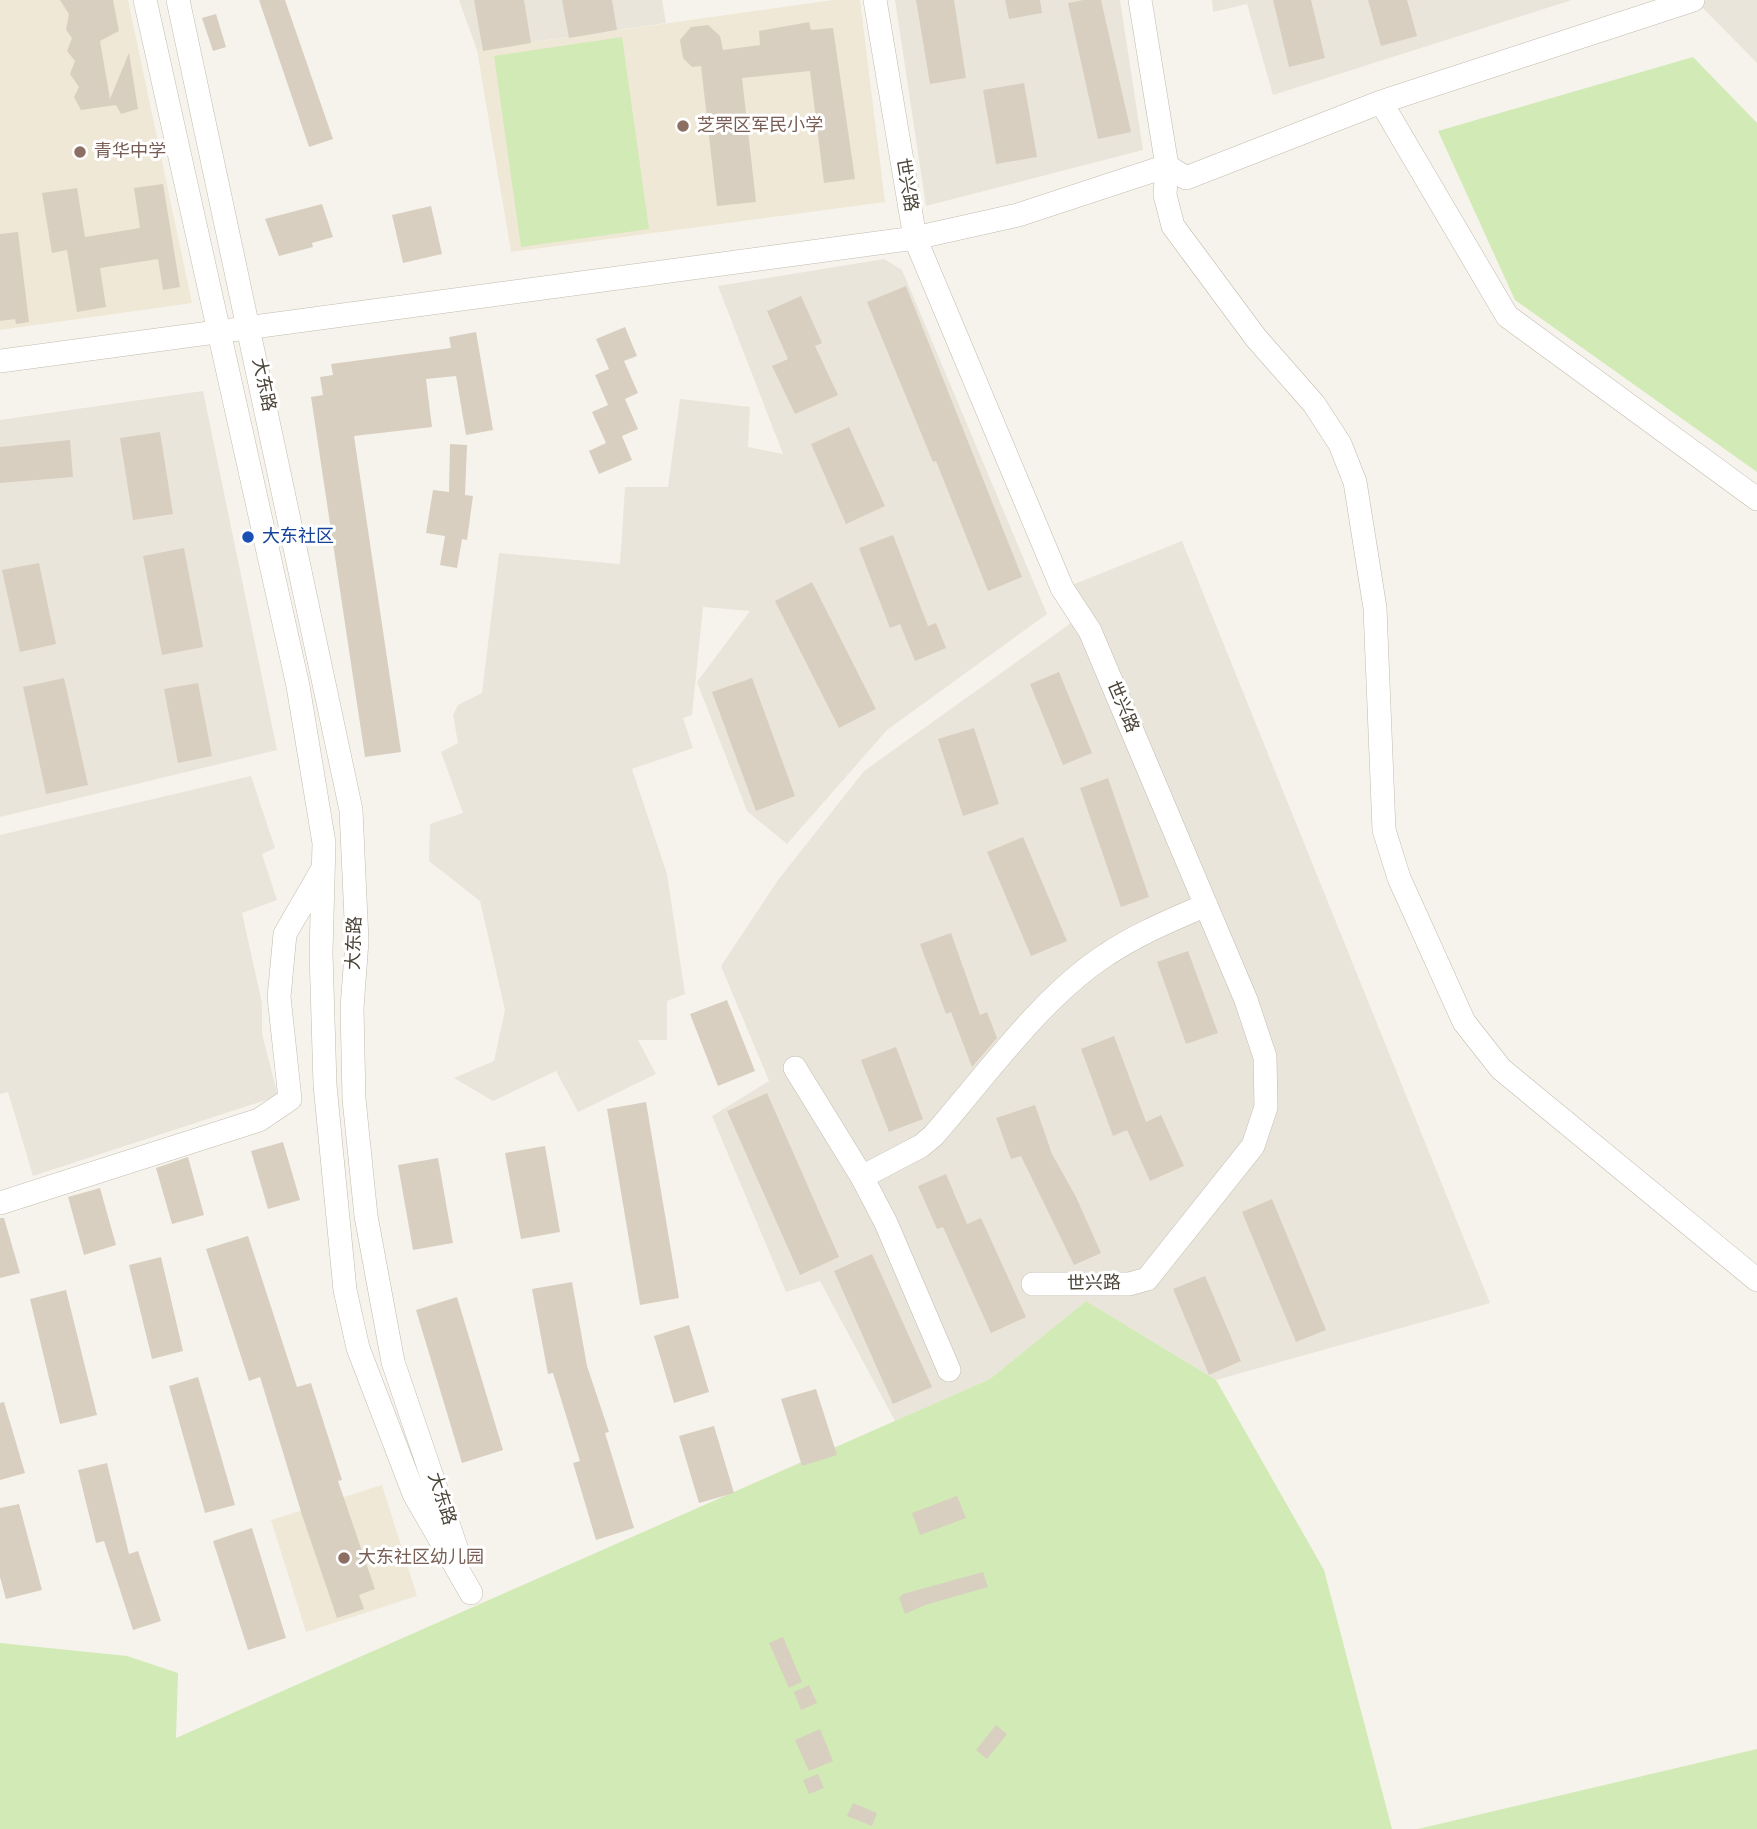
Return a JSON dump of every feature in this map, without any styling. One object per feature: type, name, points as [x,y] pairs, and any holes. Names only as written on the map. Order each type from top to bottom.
[{"type":"street","name":"大东路","points":[[145,0],[299,686],[324,843],[321,953],[325,1085],[345,1290],[358,1348],[414,1494],[471,1593],[393,1362],[366,1216],[354,1099],[352,1009],[357,941],[354,829],[324,670],[178,0]]},
{"type":"street","name":"世兴路","points":[[875,0],[915,238],[1062,589],[1090,631],[1246,1000],[1265,1057],[1266,1107],[1254,1146],[1147,1279],[1129,1284],[1033,1284]]},
{"type":"street","points":[[1140,0],[1167,166],[1166,195],[1173,226],[1256,338],[1314,404],[1340,444],[1355,482],[1375,608],[1384,831],[1399,878],[1464,1021],[1501,1069],[1757,1280]]},
{"type":"street","points":[[1167,166],[1186,178],[1381,102],[1656,5],[1693,0]]},
{"type":"street","points":[[1381,102],[1507,316],[1757,499]]},
{"type":"street","points":[[0,361],[915,238],[1018,215],[1167,166]]},
{"type":"street","points":[[0,1203],[259,1120],[290,1099],[279,997],[285,934],[324,867],[354,829]]},
{"type":"street","points":[[862,1177],[921,1146],[933,1136],[1054,998],[1103,956],[1138,936],[1206,905]]},
{"type":"street","points":[[795,1068],[862,1177],[886,1223],[949,1370]]},
{"type":"shaded area","name":"青华中学","points":[[0,0],[128,0],[192,303],[0,330]]},
{"type":"shaded area","points":[[459,0],[662,0],[666,23],[477,50]]},
{"type":"shaded area","name":"芝罘区军民小学","points":[[833,0],[860,0],[885,202],[511,252],[477,50]]},
{"type":"shaded area","points":[[895,0],[1120,0],[1143,150],[926,206]]},
{"type":"shaded area","points":[[1212,0],[1572,0],[1273,95],[1247,4],[1213,12]]},
{"type":"shaded area","points":[[1695,0],[1757,0],[1757,63]]},
{"type":"shaded area","points":[[884,259],[902,270],[1047,614],[887,730],[787,844],[747,811],[697,682],[750,611],[703,607],[692,715],[683,718],[693,748],[632,769],[667,874],[685,994],[667,1001],[667,1040],[638,1040],[656,1074],[578,1112],[556,1071],[493,1101],[454,1078],[494,1061],[505,1010],[480,901],[429,861],[430,824],[463,813],[441,752],[458,743],[453,715],[458,705],[482,693],[499,553],[620,564],[625,487],[668,487],[680,399],[750,407],[748,447],[783,454],[718,286]]},
{"type":"shaded area","points":[[203,391],[277,750],[0,817],[0,420]]},
{"type":"shaded area","points":[[1182,541],[1490,1303],[1216,1380],[1086,1301],[990,1379],[895,1421],[820,1281],[786,1292],[712,1116],[769,1081],[721,966],[778,880],[864,771],[1078,618],[1072,585]]},
{"type":"shaded area","points":[[251,776],[275,848],[262,854],[277,900],[242,913],[262,1003],[262,1034],[278,1096],[33,1176],[8,1092],[0,1094],[0,835]]},
{"type":"shaded area","name":"大东社区幼儿园","points":[[382,1485],[417,1596],[306,1632],[271,1520]]},
{"type":"green space","points":[[622,37],[649,229],[521,247],[494,56]]},
{"type":"green space","points":[[1693,57],[1757,123],[1757,472],[1515,300],[1438,131]]},
{"type":"green space","points":[[1086,1301],[1216,1380],[1324,1570],[1392,1829],[0,1829],[0,1643],[127,1656],[178,1673],[176,1738],[990,1379]]},
{"type":"green space","points":[[1757,1749],[1757,1829],[1418,1829]]},
{"type":"building","points":[[60,0],[113,0],[119,31],[100,41],[110,99],[129,53],[138,109],[121,114],[116,105],[81,110],[74,97],[79,87],[70,74],[75,61],[67,51],[72,38],[66,30],[69,14]]},
{"type":"building","points":[[259,0],[285,0],[333,139],[309,147]]},
{"type":"building","points":[[474,0],[524,0],[531,43],[483,51]]},
{"type":"building","points":[[562,0],[612,0],[617,30],[569,38]]},
{"type":"building","points":[[916,0],[954,0],[966,78],[930,84]]},
{"type":"building","points":[[1005,0],[1040,0],[1042,13],[1009,19]]},
{"type":"building","points":[[1101,0],[1131,132],[1098,139],[1068,3]]},
{"type":"building","points":[[1273,0],[1311,0],[1325,58],[1289,67]]},
{"type":"building","points":[[1368,0],[1407,0],[1417,36],[1381,46]]},
{"type":"building","points":[[216,14],[226,47],[213,51],[202,18]]},
{"type":"building","points":[[809,22],[811,30],[833,28],[855,179],[824,183],[810,71],[742,78],[756,202],[717,206],[701,66],[692,67],[683,58],[680,40],[691,27],[708,25],[720,36],[723,50],[760,45],[759,31]]},
{"type":"building","points":[[1024,83],[1037,157],[996,164],[983,90]]},
{"type":"building","points":[[163,184],[180,287],[163,290],[158,259],[100,268],[106,307],[77,312],[67,250],[52,253],[42,193],[77,188],[85,237],[140,228],[134,188]]},
{"type":"building","points":[[322,204],[333,237],[312,243],[313,247],[279,256],[265,219]]},
{"type":"building","points":[[431,206],[442,254],[403,263],[392,215]]},
{"type":"building","points":[[18,232],[29,322],[16,324],[15,319],[0,321],[0,234]]},
{"type":"building","points":[[906,286],[1022,577],[988,591],[936,461],[933,462],[867,302]]},
{"type":"building","points":[[801,296],[822,343],[815,346],[838,395],[795,414],[772,366],[788,359],[767,311]]},
{"type":"building","points":[[625,327],[637,356],[624,361],[638,393],[625,399],[638,429],[622,436],[632,460],[599,474],[589,451],[606,443],[592,412],[608,405],[595,375],[609,369],[596,339]]},
{"type":"building","points":[[476,332],[493,430],[466,435],[456,376],[426,379],[432,427],[354,436],[401,752],[365,757],[311,397],[323,395],[320,377],[333,375],[331,364],[451,348],[449,337]]},
{"type":"building","points":[[849,427],[885,506],[846,524],[811,444]]},
{"type":"building","points":[[160,432],[173,514],[133,520],[120,438]]},
{"type":"building","points":[[70,440],[73,477],[0,483],[0,447]]},
{"type":"building","points":[[450,444],[467,445],[465,495],[473,496],[467,540],[462,539],[457,568],[440,565],[445,536],[426,533],[433,490],[449,492]]},
{"type":"building","points":[[893,535],[928,626],[936,623],[946,648],[915,661],[900,624],[890,628],[859,548]]},
{"type":"building","points":[[184,548],[203,647],[162,655],[143,556]]},
{"type":"building","points":[[39,563],[56,644],[20,652],[2,570]]},
{"type":"building","points":[[812,582],[876,709],[839,728],[775,601]]},
{"type":"building","points":[[1059,672],[1092,753],[1063,765],[1030,684]]},
{"type":"building","points":[[64,678],[88,785],[46,794],[23,687]]},
{"type":"building","points":[[752,678],[795,796],[756,811],[712,692]]},
{"type":"building","points":[[198,683],[212,756],[178,763],[164,689]]},
{"type":"building","points":[[974,728],[999,804],[963,816],[938,739]]},
{"type":"building","points":[[1108,778],[1149,897],[1121,907],[1080,788]]},
{"type":"building","points":[[1023,837],[1067,941],[1031,956],[987,852]]},
{"type":"building","points":[[951,933],[980,1015],[987,1012],[997,1038],[972,1067],[951,1012],[946,1014],[920,944]]},
{"type":"building","points":[[1188,951],[1218,1033],[1186,1044],[1157,962]]},
{"type":"building","points":[[727,1000],[755,1071],[718,1086],[690,1014]]},
{"type":"building","points":[[1114,1036],[1146,1122],[1161,1115],[1184,1166],[1150,1181],[1127,1130],[1113,1136],[1081,1049]]},
{"type":"building","points":[[896,1047],[923,1119],[889,1132],[861,1060]]},
{"type":"building","points":[[767,1093],[839,1257],[800,1275],[727,1111]]},
{"type":"building","points":[[646,1102],[679,1298],[640,1305],[607,1109]]},
{"type":"building","points":[[1035,1105],[1052,1154],[1076,1197],[1101,1253],[1074,1265],[1021,1156],[1011,1159],[996,1118]]},
{"type":"building","points":[[283,1142],[300,1200],[268,1209],[251,1151]]},
{"type":"building","points":[[545,1146],[560,1232],[521,1239],[505,1153]]},
{"type":"building","points":[[188,1157],[204,1215],[172,1224],[156,1168]]},
{"type":"building","points":[[438,1158],[453,1243],[413,1250],[398,1165]]},
{"type":"building","points":[[946,1174],[967,1224],[981,1218],[1026,1317],[991,1333],[943,1227],[937,1229],[918,1186]]},
{"type":"building","points":[[100,1188],[116,1245],[84,1255],[68,1197]]},
{"type":"building","points":[[1272,1199],[1326,1330],[1296,1342],[1242,1212]]},
{"type":"building","points":[[0,1218],[4,1218],[20,1273],[0,1278]]},
{"type":"building","points":[[248,1236],[297,1387],[311,1383],[342,1480],[338,1481],[375,1589],[359,1595],[364,1609],[337,1618],[260,1377],[249,1381],[206,1249]]},
{"type":"building","points":[[872,1254],[932,1387],[893,1404],[834,1271]]},
{"type":"building","points":[[161,1257],[183,1351],[152,1359],[129,1265]]},
{"type":"building","points":[[1205,1276],[1241,1361],[1209,1375],[1173,1289]]},
{"type":"building","points":[[572,1282],[587,1366],[609,1432],[605,1433],[634,1528],[596,1540],[573,1463],[580,1461],[553,1373],[548,1374],[532,1289]]},
{"type":"building","points":[[66,1290],[97,1415],[60,1424],[30,1299]]},
{"type":"building","points":[[457,1297],[503,1450],[462,1463],[416,1310]]},
{"type":"building","points":[[689,1325],[709,1392],[674,1403],[654,1336]]},
{"type":"building","points":[[198,1377],[235,1505],[205,1513],[169,1386]]},
{"type":"building","points":[[816,1389],[837,1455],[802,1466],[781,1399]]},
{"type":"building","points":[[4,1402],[25,1473],[0,1480],[0,1403]]},
{"type":"building","points":[[714,1426],[734,1493],[699,1503],[679,1436]]},
{"type":"building","points":[[107,1463],[129,1554],[138,1551],[161,1621],[133,1630],[104,1541],[96,1543],[78,1470]]},
{"type":"building","points":[[957,1496],[966,1518],[920,1535],[912,1513]]},
{"type":"building","points":[[19,1504],[42,1590],[6,1599],[0,1577],[0,1508]]},
{"type":"building","points":[[252,1528],[286,1638],[248,1650],[213,1541]]},
{"type":"building","points":[[983,1572],[988,1587],[925,1605],[905,1614],[899,1598],[903,1594]]},
{"type":"building","points":[[783,1637],[802,1682],[789,1688],[769,1643]]},
{"type":"building","points":[[809,1685],[817,1703],[801,1710],[794,1692]]},
{"type":"building","points":[[996,1725],[1007,1734],[987,1759],[976,1750]]},
{"type":"building","points":[[820,1729],[833,1761],[809,1771],[795,1740]]},
{"type":"building","points":[[818,1774],[824,1788],[809,1794],[803,1780]]},
{"type":"building","points":[[853,1803],[877,1813],[872,1826],[847,1816]]},
{"type":"place","name":"芝罘区军民小学","points":[[683,126]]},
{"type":"place","name":"青华中学","points":[[80,152]]},
{"type":"place","name":"大东社区","points":[[248,537]]},
{"type":"place","name":"大东社区幼儿园","points":[[344,1558]]}]
